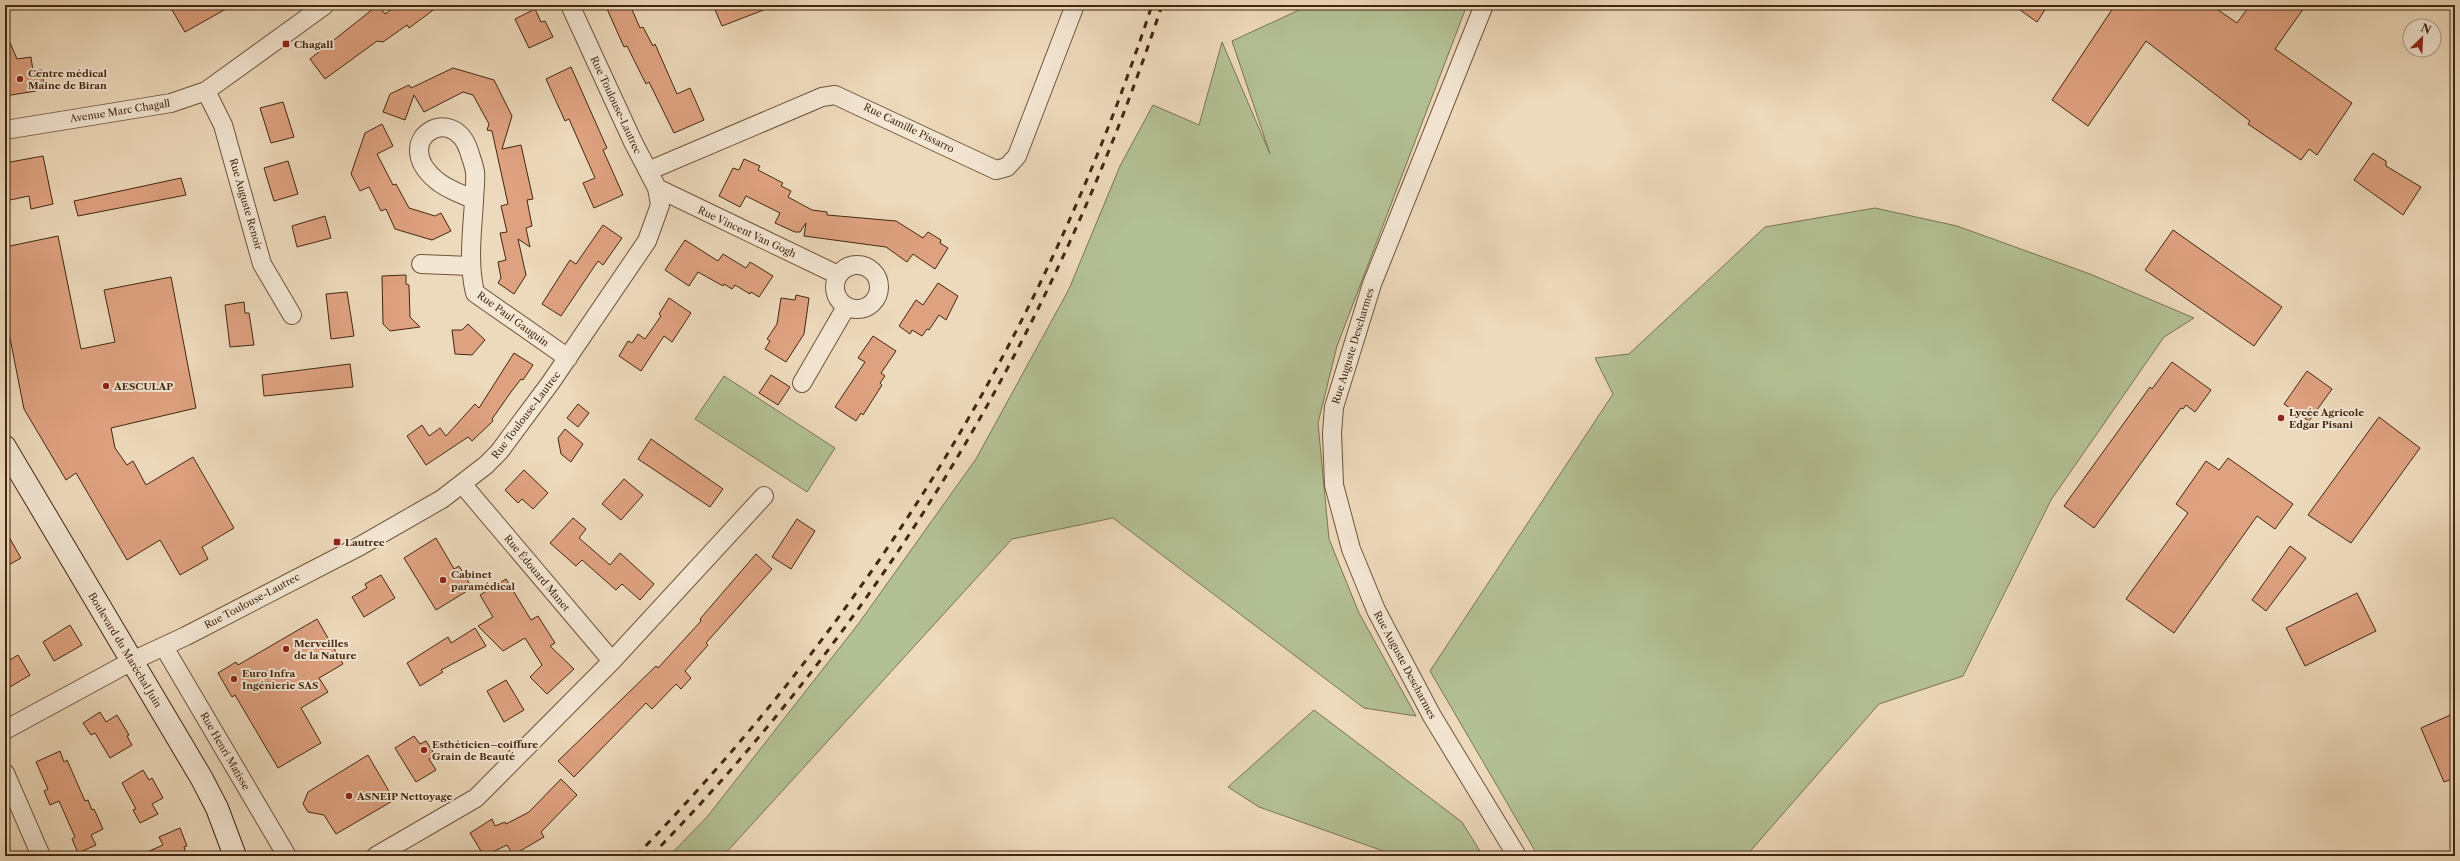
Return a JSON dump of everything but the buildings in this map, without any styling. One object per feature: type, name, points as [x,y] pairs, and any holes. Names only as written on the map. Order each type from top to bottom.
[{"type":"street","name":"Avenue Marc Chagall","points":[[5,130],[171,103],[206,91],[326,5]]},
{"type":"street","name":"Rue Toulouse-Lautrec","points":[[5,730],[132,661],[164,647],[360,546],[463,485],[499,452],[568,358],[647,241],[660,205],[656,188],[570,5]]},
{"type":"street","name":"Rue Camille Pissarro","points":[[648,171],[822,97],[835,94],[996,170],[1007,167],[1017,156],[1075,5]]},
{"type":"street","name":"Rue Auguste Descharmes","points":[[1484,5],[1372,284],[1334,408],[1332,433],[1334,485],[1351,549],[1376,610],[1432,716],[1517,856]]},
{"type":"street","name":"Rue Auguste Renoir","points":[[206,91],[223,125],[262,264],[292,314]]},
{"type":"street","name":"Rue Vincent Van Gogh","points":[[656,188],[838,275]]},
{"type":"street","name":"Rue Paul Gauguin","points":[[474,200],[470,266],[475,293],[568,358]]},
{"type":"street","points":[[421,264],[470,266]]},
{"type":"street","points":[[857,265],[871,270],[879,282],[877,296],[873,303],[860,309],[846,307],[837,296],[835,289],[838,275],[850,266],[857,265]]},
{"type":"street","points":[[802,383],[846,307]]},
{"type":"street","name":"Boulevard du Maréchal Juin","points":[[5,448],[202,779],[217,808],[235,856]]},
{"type":"street","name":"Rue Édouard Manet","points":[[463,485],[612,661]]},
{"type":"street","points":[[376,856],[476,798],[612,661],[764,496]]},
{"type":"street","name":"Rue Henri Matisse","points":[[164,647],[286,856]]},
{"type":"street","points":[[5,774],[41,856]]},
{"type":"green space","points":[[1310,5],[1467,5],[1337,346],[1318,423],[1329,539],[1359,613],[1416,716],[1364,708],[1113,518],[1012,539],[723,856],[669,856],[707,817],[859,623],[976,459],[1069,289],[1120,166],[1153,105],[1199,125],[1222,42],[1270,154],[1232,41]]},
{"type":"green space","points":[[1875,208],[1957,226],[2090,274],[2194,318],[2164,337],[2051,500],[1963,676],[1879,704],[1746,856],[1538,856],[1430,671],[1613,394],[1595,358],[1629,354],[1765,227]]},
{"type":"green space","points":[[724,376],[835,448],[807,492],[695,419]]},
{"type":"green space","points":[[1314,710],[1462,822],[1483,856],[1389,856],[1386,852],[1259,807],[1228,787]]},
{"type":"railway","points":[[636,856],[722,762],[802,665],[876,565],[944,460],[1005,352],[1060,241],[1109,125],[1152,5]]},
{"type":"railway","points":[[651,856],[736,763],[816,666],[889,565],[956,460],[1016,351],[1071,239],[1120,124],[1162,5]]},
{"type":"place","name":"Chagall","points":[[286,44]]},
{"type":"place","name":"Centre médical Maine de Biran","points":[[20,79]]},
{"type":"place","name":"AESCULAP","points":[[106,386]]},
{"type":"place","name":"Lycée Agricole Edgar Pisani","points":[[2281,418]]},
{"type":"place","name":"Lautrec","points":[[337,542]]},
{"type":"place","name":"Cabinet paramédical","points":[[443,580]]},
{"type":"place","name":"Merveilles de la Nature","points":[[286,649]]},
{"type":"place","name":"Euro Infra Ingénierie SAS","points":[[234,679]]},
{"type":"place","name":"Esthéticien–coiffure Grain de Beauté","points":[[424,750]]},
{"type":"place","name":"ASNEIP Nettoyage","points":[[349,796]]}]
